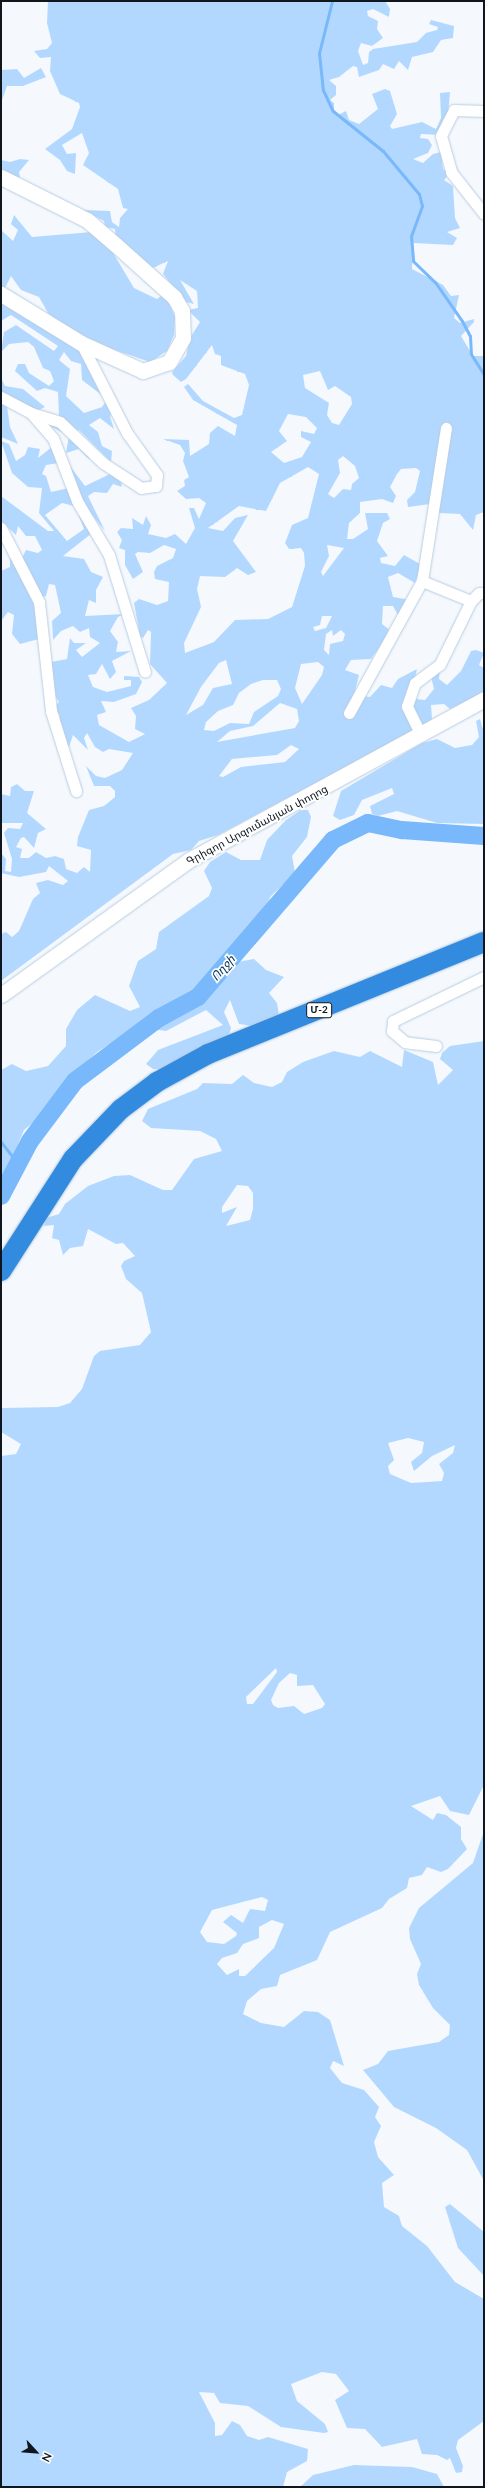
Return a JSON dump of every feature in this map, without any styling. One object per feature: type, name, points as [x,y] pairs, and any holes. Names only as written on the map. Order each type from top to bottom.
[{"type":"highway","name":"Մ-2","points":[[1,1271],[73,1158],[116,1114],[157,1082],[208,1054],[484,942]]},
{"type":"street","points":[[484,111],[454,110],[441,136],[451,172],[484,214]]},
{"type":"street","points":[[1,177],[87,220],[164,287],[182,311],[183,338],[169,362],[160,368],[143,371],[80,343],[1,294]]},
{"type":"street","points":[[1,397],[31,413],[60,422],[103,463],[137,486],[148,489],[156,486],[157,475],[127,433],[80,343]]},
{"type":"street","points":[[31,413],[53,438],[77,501],[109,555],[145,672]]},
{"type":"street","points":[[349,713],[422,581],[446,428]]},
{"type":"street","points":[[1,528],[39,602],[51,711],[76,791]]},
{"type":"street","points":[[422,581],[471,601]]},
{"type":"street","points":[[420,734],[407,706],[415,683],[440,664],[471,601],[478,593],[484,593]]},
{"type":"street","name":"Գրիգոր Արզումանյան փողոց","points":[[1,995],[189,860],[484,699]]},
{"type":"street","points":[[436,1046],[405,1042],[392,1031],[393,1021],[484,976]]},
{"type":"shaded area","points":[[48,1],[385,1],[390,9],[389,17],[373,9],[367,11],[368,16],[378,21],[377,29],[383,38],[372,46],[361,43],[358,51],[363,65],[368,63],[369,52],[373,49],[417,42],[426,33],[437,30],[438,27],[429,24],[431,20],[454,26],[453,38],[441,40],[433,52],[412,57],[408,70],[399,61],[394,69],[383,64],[379,70],[359,77],[357,67],[353,66],[339,77],[329,80],[336,86],[336,95],[330,100],[334,103],[334,113],[338,115],[346,111],[349,120],[359,124],[378,109],[372,94],[385,89],[390,91],[397,114],[390,126],[392,129],[422,122],[436,129],[441,118],[440,93],[450,92],[448,115],[440,135],[421,134],[420,138],[428,139],[432,145],[428,153],[413,159],[423,163],[433,154],[441,152],[443,169],[449,174],[444,180],[453,186],[455,218],[460,228],[447,232],[457,238],[453,245],[413,243],[412,269],[443,285],[451,296],[459,295],[454,318],[460,323],[474,319],[474,322],[461,336],[473,356],[484,356],[484,512],[476,515],[473,530],[460,514],[439,513],[430,504],[408,507],[407,500],[415,492],[420,471],[416,468],[401,469],[397,474],[390,487],[396,496],[393,503],[382,499],[360,502],[360,513],[349,523],[347,539],[353,539],[368,529],[365,513],[387,513],[390,519],[383,523],[377,541],[388,556],[380,558],[381,563],[395,566],[404,555],[420,564],[422,551],[420,569],[415,583],[398,573],[388,577],[393,597],[411,600],[415,607],[412,612],[399,617],[393,606],[383,606],[382,624],[391,631],[371,659],[351,660],[345,670],[359,675],[354,695],[370,697],[381,685],[392,688],[398,679],[417,669],[412,693],[416,699],[425,700],[434,689],[430,672],[440,668],[439,679],[447,685],[461,671],[471,651],[476,650],[484,653],[479,665],[484,668],[484,692],[450,709],[444,704],[431,705],[432,719],[417,729],[218,835],[199,841],[191,850],[173,854],[1,981],[1,934],[6,932],[12,937],[19,931],[33,899],[40,893],[36,883],[48,880],[63,885],[68,881],[49,866],[46,872],[19,877],[1,873],[1,853],[6,859],[5,871],[11,872],[12,859],[4,833],[8,828],[20,829],[23,823],[1,823],[1,794],[10,796],[11,787],[17,784],[25,791],[34,791],[27,813],[46,829],[38,833],[34,848],[24,837],[21,838],[16,847],[22,849],[20,858],[29,858],[36,852],[46,858],[55,856],[64,859],[66,869],[77,873],[84,867],[90,872],[91,850],[77,846],[78,837],[89,810],[104,806],[115,797],[115,791],[110,786],[94,786],[86,766],[96,776],[105,778],[122,770],[133,753],[109,749],[103,752],[95,747],[87,733],[84,738],[88,750],[73,735],[69,747],[66,746],[58,724],[60,715],[53,709],[59,702],[52,691],[51,662],[67,659],[70,638],[74,643],[86,643],[76,650],[82,657],[100,643],[90,637],[89,628],[80,632],[73,626],[61,631],[53,640],[52,621],[61,613],[55,585],[49,584],[46,596],[34,600],[39,639],[20,644],[12,634],[14,615],[8,612],[1,621],[1,571],[10,567],[10,558],[22,558],[26,550],[38,553],[42,550],[35,536],[26,536],[18,526],[16,535],[1,521],[1,496],[48,531],[54,531],[39,513],[42,488],[28,487],[12,473],[1,441],[9,444],[16,461],[25,455],[28,447],[40,449],[38,458],[52,447],[59,463],[46,465],[42,474],[46,476],[51,492],[69,488],[74,506],[62,503],[45,515],[67,541],[84,529],[78,514],[92,533],[63,556],[84,559],[91,572],[103,577],[96,590],[96,603],[89,600],[85,616],[124,614],[118,617],[110,631],[118,642],[116,652],[131,651],[112,661],[116,672],[110,679],[102,664],[96,674],[88,675],[93,687],[107,692],[131,686],[131,680],[124,680],[124,676],[139,677],[142,682],[136,694],[114,702],[101,701],[106,712],[97,715],[99,725],[129,742],[145,734],[135,729],[136,716],[131,708],[149,700],[167,683],[150,664],[151,632],[148,630],[143,638],[140,636],[134,603],[139,599],[157,605],[168,601],[169,582],[155,579],[154,572],[157,566],[173,558],[176,549],[164,545],[150,553],[138,552],[135,554],[143,572],[133,579],[125,565],[125,550],[119,548],[122,540],[117,532],[121,528],[133,529],[132,518],[143,525],[146,516],[151,525],[148,534],[166,538],[175,534],[186,544],[195,528],[189,508],[194,508],[199,519],[206,503],[199,498],[186,499],[177,491],[185,486],[184,480],[189,477],[183,461],[185,453],[180,445],[163,439],[189,440],[190,456],[209,444],[210,433],[218,426],[235,436],[237,425],[193,400],[184,387],[188,384],[203,401],[234,418],[242,415],[249,385],[245,374],[221,365],[221,356],[215,354],[212,345],[186,379],[181,382],[173,375],[172,372],[186,356],[190,338],[200,322],[188,310],[198,308],[197,291],[180,280],[194,304],[186,302],[163,274],[168,261],[150,269],[116,238],[115,229],[105,227],[104,221],[83,210],[110,211],[112,222],[119,227],[120,218],[128,209],[123,208],[118,189],[83,165],[89,153],[82,133],[62,145],[67,154],[76,153],[75,174],[67,171],[60,160],[45,149],[72,129],[80,107],[79,103],[60,94],[50,71],[51,57],[40,58],[34,51],[47,49],[52,43],[47,23]],"holes":[[[320,371],[328,390],[335,386],[351,397],[352,404],[339,425],[332,423],[327,415],[329,403],[305,388],[303,375]],[[288,414],[306,417],[317,428],[314,434],[301,431],[301,437],[311,442],[302,457],[284,463],[271,452],[287,441],[279,431]],[[343,456],[355,466],[359,478],[352,484],[351,490],[343,489],[334,498],[328,494],[340,473],[338,460]],[[308,467],[319,474],[308,518],[292,525],[285,543],[289,549],[301,548],[304,553],[305,566],[292,607],[268,619],[235,620],[214,642],[185,653],[184,643],[201,607],[197,589],[200,576],[225,577],[237,568],[248,575],[256,572],[233,541],[248,515],[235,518],[223,531],[208,528],[239,506],[266,511],[280,483]],[[327,545],[344,548],[323,576],[321,572],[329,556]],[[322,616],[332,616],[326,628],[315,631],[313,627],[320,625]],[[332,630],[333,636],[341,630],[345,634],[343,641],[330,644],[329,655],[324,650],[326,634]],[[226,660],[232,684],[213,688],[203,705],[186,715],[201,687],[219,663]],[[318,662],[324,667],[322,675],[302,704],[295,688],[301,664]],[[263,680],[277,680],[281,689],[278,696],[254,712],[249,724],[230,723],[214,731],[204,730],[206,722],[218,711],[233,705],[239,693],[251,684]],[[280,703],[297,709],[299,721],[295,728],[217,742],[230,731],[253,726]],[[291,745],[299,749],[285,762],[241,767],[223,777],[219,776],[232,759],[277,755]]]},
{"type":"shaded area","points":[[41,68],[46,77],[23,86],[7,86],[1,103],[1,70],[17,69],[24,78]]},
{"type":"shaded area","points":[[20,159],[29,160],[19,172],[20,178],[1,171],[1,160],[10,162]]},
{"type":"shaded area","points":[[14,215],[32,237],[92,232],[109,246],[134,288],[157,299],[161,296],[167,298],[175,317],[174,335],[167,351],[150,362],[112,349],[68,329],[48,313],[39,297],[21,290],[11,276],[5,288],[1,287],[1,230],[13,241],[18,230],[11,224]]},
{"type":"shaded area","points":[[1,299],[77,345],[103,396],[82,380],[81,364],[71,361],[64,352],[59,360],[70,369],[66,396],[84,413],[102,407],[106,401],[114,406],[110,417],[114,429],[100,418],[89,425],[98,432],[102,446],[112,451],[111,462],[79,430],[76,432],[92,456],[89,459],[79,449],[66,453],[69,436],[52,427],[49,421],[59,417],[58,392],[45,388],[37,391],[15,371],[18,364],[25,364],[29,373],[49,386],[54,381],[50,371],[43,368],[34,347],[28,342],[9,344],[1,352],[4,332],[16,325],[54,351],[58,346],[11,315],[1,321]]},
{"type":"shaded area","points":[[1,378],[5,386],[23,389],[45,407],[39,410],[28,407],[1,394]]},
{"type":"shaded area","points":[[1,398],[7,406],[10,427],[18,444],[1,437]]},
{"type":"shaded area","points":[[70,466],[85,486],[110,474],[121,482],[122,487],[113,484],[107,493],[94,492],[88,496],[105,531],[88,510],[67,467]]},
{"type":"shaded area","points":[[480,719],[484,733],[484,824],[437,823],[397,811],[378,816],[372,814],[370,806],[394,794],[392,788],[362,800],[354,815],[340,820],[333,816],[341,791],[422,743],[437,739],[455,748],[472,745],[479,737],[476,721]]},
{"type":"shaded area","points":[[301,810],[308,810],[311,817],[307,837],[292,856],[295,873],[271,896],[263,912],[247,928],[245,939],[235,946],[211,979],[219,986],[237,962],[254,959],[266,970],[284,977],[269,993],[277,1003],[279,1015],[253,1026],[239,1024],[230,1000],[224,1012],[231,1028],[229,1035],[162,1069],[153,1069],[146,1064],[158,1050],[223,1025],[206,1010],[166,1031],[153,1029],[183,1012],[186,1002],[176,1001],[97,1052],[73,1074],[57,1103],[24,1130],[1,1184],[1,1070],[12,1064],[26,1071],[48,1066],[66,1046],[66,1029],[77,1010],[95,995],[130,1011],[140,1007],[129,986],[138,961],[156,949],[159,932],[209,896],[212,888],[204,871],[210,862],[226,852],[241,860],[260,860],[267,840],[286,820]]},
{"type":"shaded area","points":[[484,1041],[484,1785],[469,1815],[450,1811],[440,1796],[411,1806],[433,1820],[437,1813],[446,1815],[461,1827],[461,1839],[467,1849],[448,1869],[441,1872],[427,1867],[422,1875],[409,1878],[407,1888],[389,1899],[382,1908],[330,1932],[317,1960],[280,1975],[277,1986],[261,1989],[247,2001],[243,2014],[261,2023],[284,2027],[304,2011],[318,2012],[330,2020],[344,2066],[333,2061],[330,2068],[342,2083],[364,2090],[379,2107],[375,2117],[381,2126],[374,2142],[378,2157],[394,2175],[382,2183],[384,2207],[399,2216],[402,2226],[427,2246],[455,2282],[484,2299],[484,2421],[458,2440],[456,2448],[463,2466],[462,2472],[456,2473],[450,2458],[447,2460],[437,2455],[422,2454],[417,2439],[382,2447],[365,2429],[347,2428],[335,2400],[349,2391],[336,2374],[322,2372],[291,2384],[297,2401],[325,2424],[328,2432],[324,2433],[281,2427],[248,2406],[220,2403],[214,2393],[199,2392],[215,2423],[215,2436],[222,2435],[232,2421],[240,2425],[247,2436],[259,2440],[268,2437],[308,2449],[307,2461],[287,2472],[283,2487],[1,2487],[1,1456],[16,1454],[21,1444],[1,1432],[1,1408],[58,1407],[70,1403],[82,1389],[94,1356],[100,1351],[140,1345],[151,1332],[142,1293],[126,1279],[121,1266],[124,1261],[135,1256],[123,1243],[116,1244],[88,1229],[83,1246],[70,1248],[63,1255],[59,1240],[52,1238],[54,1225],[44,1226],[46,1218],[59,1214],[65,1204],[88,1186],[114,1176],[130,1175],[163,1190],[172,1190],[194,1159],[222,1151],[216,1139],[200,1131],[151,1128],[142,1121],[148,1109],[197,1089],[203,1083],[232,1084],[243,1075],[254,1083],[272,1087],[282,1082],[287,1072],[303,1062],[334,1051],[360,1057],[370,1051],[402,1067],[404,1050],[433,1062],[438,1085],[453,1070],[440,1059],[442,1053],[450,1046]],"holes":[[[237,1185],[248,1186],[253,1193],[253,1209],[250,1220],[226,1226],[237,1207],[222,1213],[222,1207]],[[408,1438],[424,1442],[422,1453],[411,1462],[414,1471],[432,1456],[455,1445],[453,1453],[439,1464],[444,1473],[442,1481],[411,1483],[390,1474],[388,1466],[394,1460],[388,1443]],[[276,1668],[277,1672],[253,1704],[247,1704],[246,1697]],[[290,1673],[297,1675],[297,1686],[313,1685],[325,1704],[322,1708],[304,1714],[294,1706],[278,1708],[273,1705],[271,1700],[279,1683]],[[262,1897],[268,1900],[265,1911],[250,1909],[243,1923],[231,1915],[223,1922],[237,1933],[236,1936],[224,1944],[207,1942],[200,1932],[212,1910]],[[272,1920],[284,1924],[274,1948],[245,1976],[239,1976],[239,1969],[227,1975],[217,1964],[222,1958],[237,1953],[243,1944],[259,1938],[259,1927]]]},
{"type":"shaded area","points":[[484,1831],[484,2181],[467,2150],[436,2128],[394,2107],[363,2070],[378,2064],[388,2051],[439,2042],[449,2035],[450,2025],[433,2008],[419,1985],[417,1974],[421,1964],[410,1939],[409,1928],[419,1908],[473,1863]]},
{"type":"shaded area","points":[[450,2204],[484,2232],[484,2276],[458,2248],[445,2207]]},
{"type":"shaded area","points":[[354,2465],[412,2467],[437,2474],[444,2487],[300,2487],[313,2475]]},
{"type":"waterway","points":[[332,1],[319,53],[323,90],[333,111],[383,151],[419,194],[422,206],[411,236],[413,261],[435,282],[462,321],[470,336],[471,354],[484,375]]},
{"type":"waterway","name":"Ողջի","points":[[1,1196],[30,1141],[75,1081],[159,1018],[198,997],[333,840],[368,823],[402,830],[484,836]]},
{"type":"waterway","points":[[1,1142],[12,1156],[14,1166]]}]
